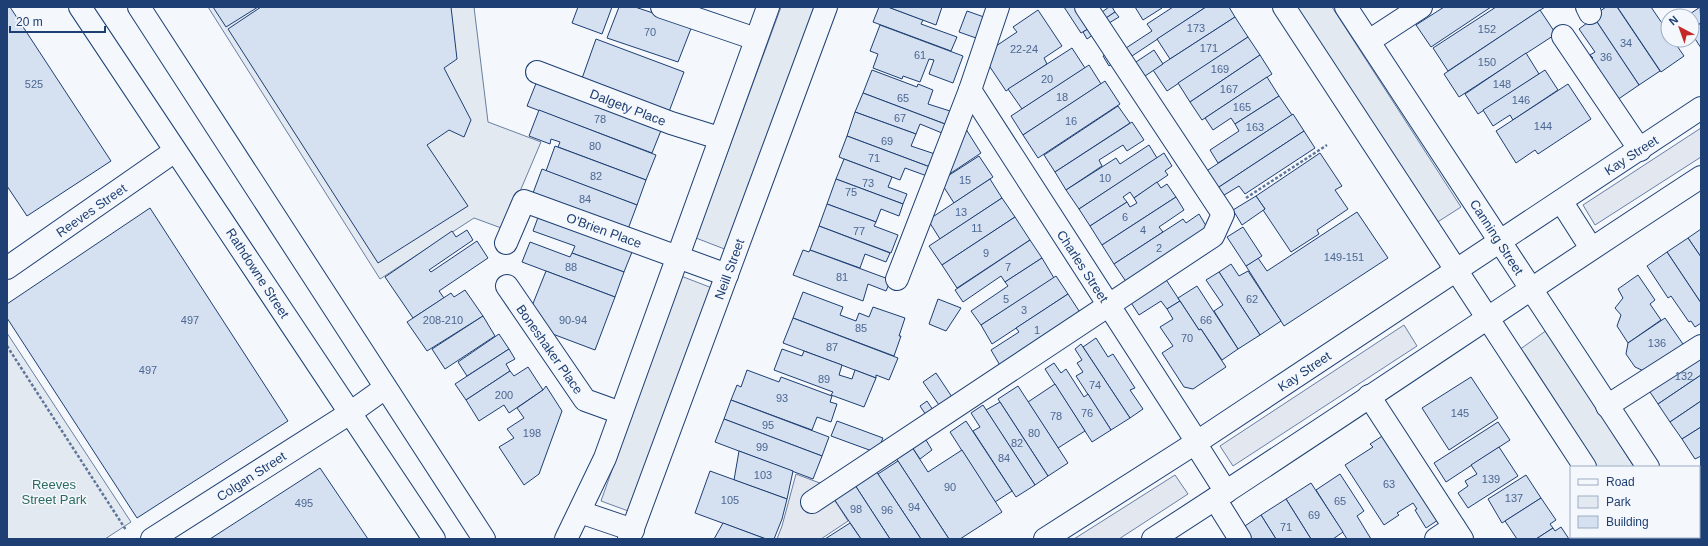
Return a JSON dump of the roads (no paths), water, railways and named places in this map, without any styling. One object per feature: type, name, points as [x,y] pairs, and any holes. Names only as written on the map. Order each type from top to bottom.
[{"type":"street","name":"Rathdowne Street","points":[[80,7],[434,539]]},
{"type":"street","points":[[139,7],[268,203],[385,388],[484,539]]},
{"type":"street","points":[[662,7],[756,40]]},
{"type":"street","points":[[566,539],[597,477],[676,256],[768,7]]},
{"type":"street","name":"Neill Street","points":[[580,512],[631,534],[826,7]]},
{"type":"street","points":[[897,279],[970,90],[998,7]]},
{"type":"street","points":[[812,502],[1213,236],[1222,214],[1086,7]]},
{"type":"street","points":[[1284,7],[1487,318],[1530,380],[1584,466]]},
{"type":"street","name":"Canning Street","points":[[1346,7],[1647,466]]},
{"type":"street","points":[[1369,41],[1421,7]]},
{"type":"street","points":[[1563,36],[1640,150]]},
{"type":"street","name":"Dalgety Place","points":[[537,72],[671,123],[719,138]]},
{"type":"street","name":"Charles Street","points":[[970,90],[1196,443],[1240,539]]},
{"type":"street","name":"Kay Street","points":[[1045,539],[1196,443],[1640,150],[1701,108]]},
{"type":"street","name":"Reeves Street","points":[[7,268],[175,151]]},
{"type":"street","points":[[1153,539],[1280,458],[1369,396],[1532,289],[1591,248],[1701,177]]},
{"type":"street","name":"O'Brien Place","points":[[506,243],[524,201],[727,275]]},
{"type":"street","points":[[1561,201],[1591,248]]},
{"type":"street","name":"Boneshaker Place","points":[[507,286],[585,400],[621,413]]},
{"type":"street","points":[[1608,406],[1701,346]]},
{"type":"street","name":"Colgan Street","points":[[152,539],[350,413],[385,388]]},
{"type":"street","points":[[1369,396],[1458,533],[1436,539]]},
{"type":"park label","name":"Reeves Street Park","points":[[54,492]]}]
